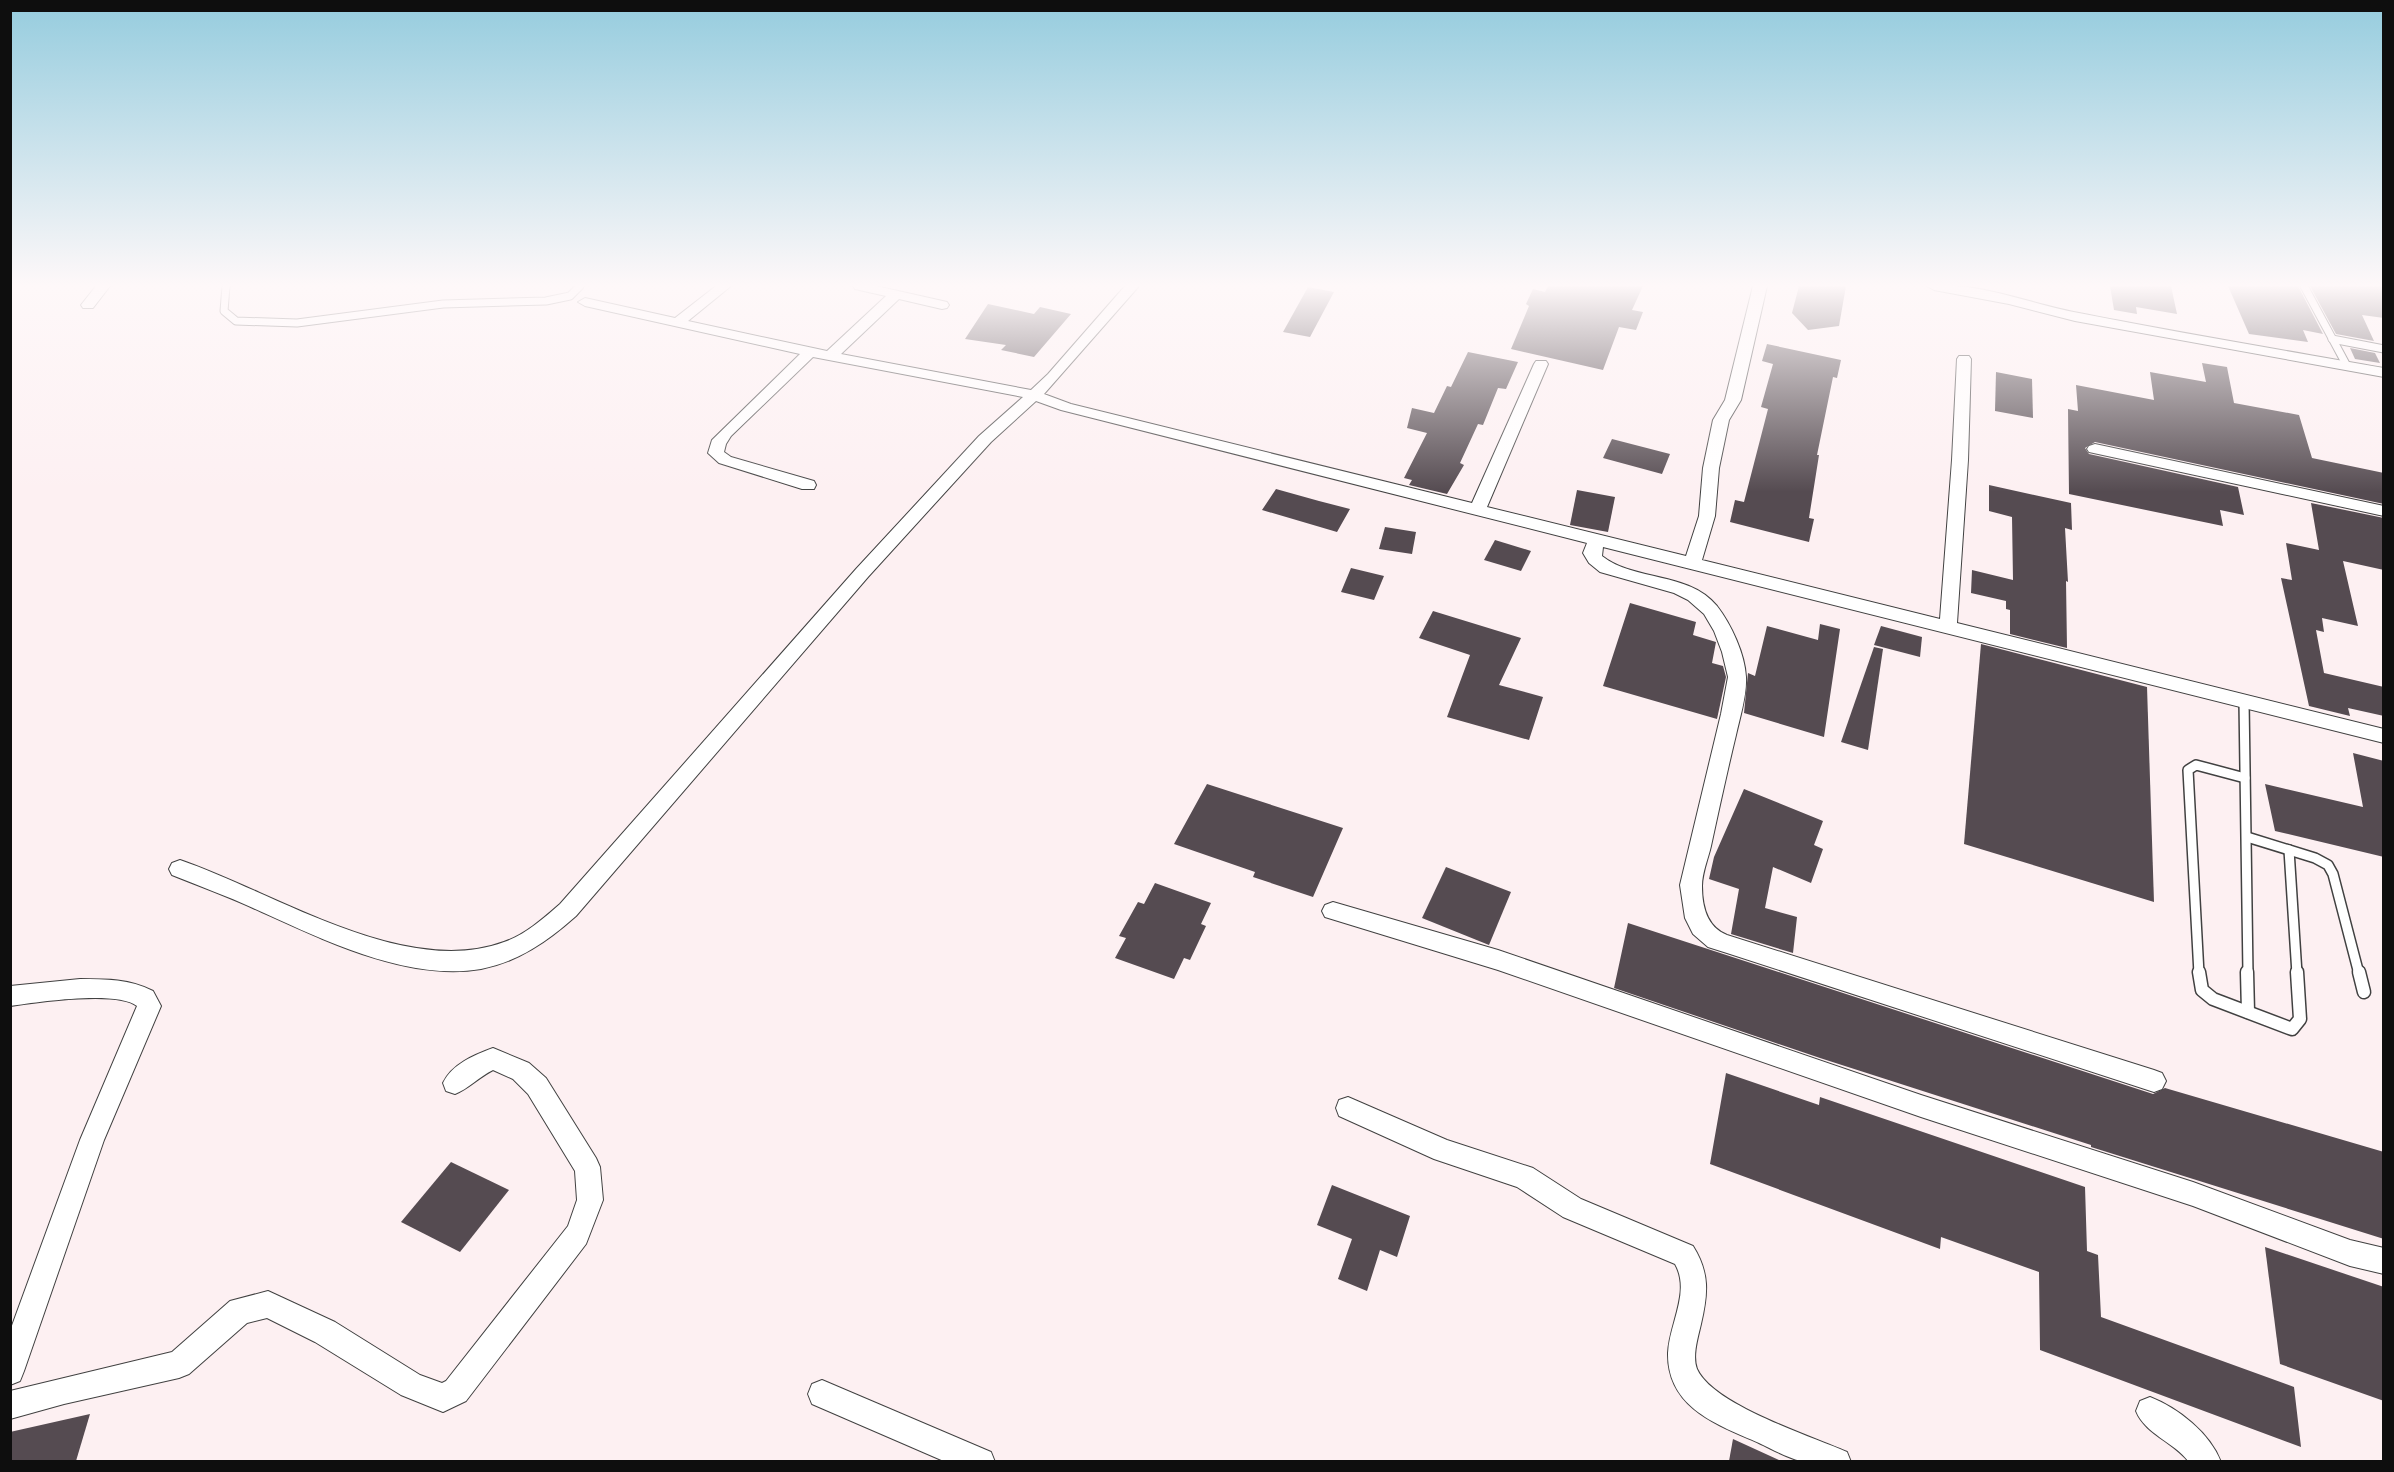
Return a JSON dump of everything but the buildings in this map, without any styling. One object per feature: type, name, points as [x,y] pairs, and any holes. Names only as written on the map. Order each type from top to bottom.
[{"type":"street","points":[[807,355],[726,433],[718,443],[716,453],[725,460],[808,485]]},
{"type":"street","points":[[823,355],[1034,395],[1077,410],[2384,736]]},
{"type":"street","points":[[180,869],[369,947],[425,959],[455,961],[482,958],[510,950],[531,939],[567,910],[861,573],[985,439],[1053,377],[1072,355]]},
{"type":"street","points":[[1692,564],[1707,516],[1711,468],[1721,420],[1733,400],[1744,355]]},
{"type":"street","points":[[2284,355],[2384,373]]},
{"type":"street","points":[[1948,626],[1964,359]]},
{"type":"street","points":[[1477,511],[1541,364]]},
{"type":"street","points":[[2095,449],[2384,511]]},
{"type":"street","points":[[1596,541],[1592,553],[1595,559],[1606,568],[1680,589],[1694,596],[1710,610],[1723,631],[1731,652],[1737,677],[1731,714],[1691,885],[1692,906],[1703,934],[1713,940],[1757,952],[2154,1080]]},
{"type":"street","points":[[1333,911],[1498,960],[1911,1102],[2193,1194],[2350,1253],[2384,1261]]},
{"type":"street","points":[[10,996],[78,988],[110,990],[134,993],[145,998],[149,1006],[92,1140],[10,1371]]},
{"type":"street","points":[[10,1406],[64,1390],[179,1364],[240,1311],[268,1304],[325,1332],[411,1385],[437,1397],[450,1395],[456,1391],[577,1235],[585,1218],[590,1185],[587,1167],[537,1086],[521,1071],[493,1059],[468,1071],[455,1083]]},
{"type":"street","points":[[1348,1108],[1450,1154],[1524,1177],[1572,1208],[1684,1255],[1692,1264],[1695,1287],[1682,1363],[1687,1377],[1705,1401],[1718,1411],[1837,1461]]},
{"type":"street","points":[[822,1394],[981,1461]]},
{"type":"street","points":[[2150,1411],[2193,1443],[2207,1461]]},
{"type":"lane","points":[[2341,355],[2347,366]]},
{"type":"lane","points":[[2244,701],[2248,1012]]},
{"type":"lane","points":[[2245,778],[2196,765],[2188,770],[2202,990],[2212,999],[2292,1029],[2300,1019],[2289,850]]},
{"type":"lane","points":[[2247,837],[2328,865],[2333,874],[2364,992]]}]
